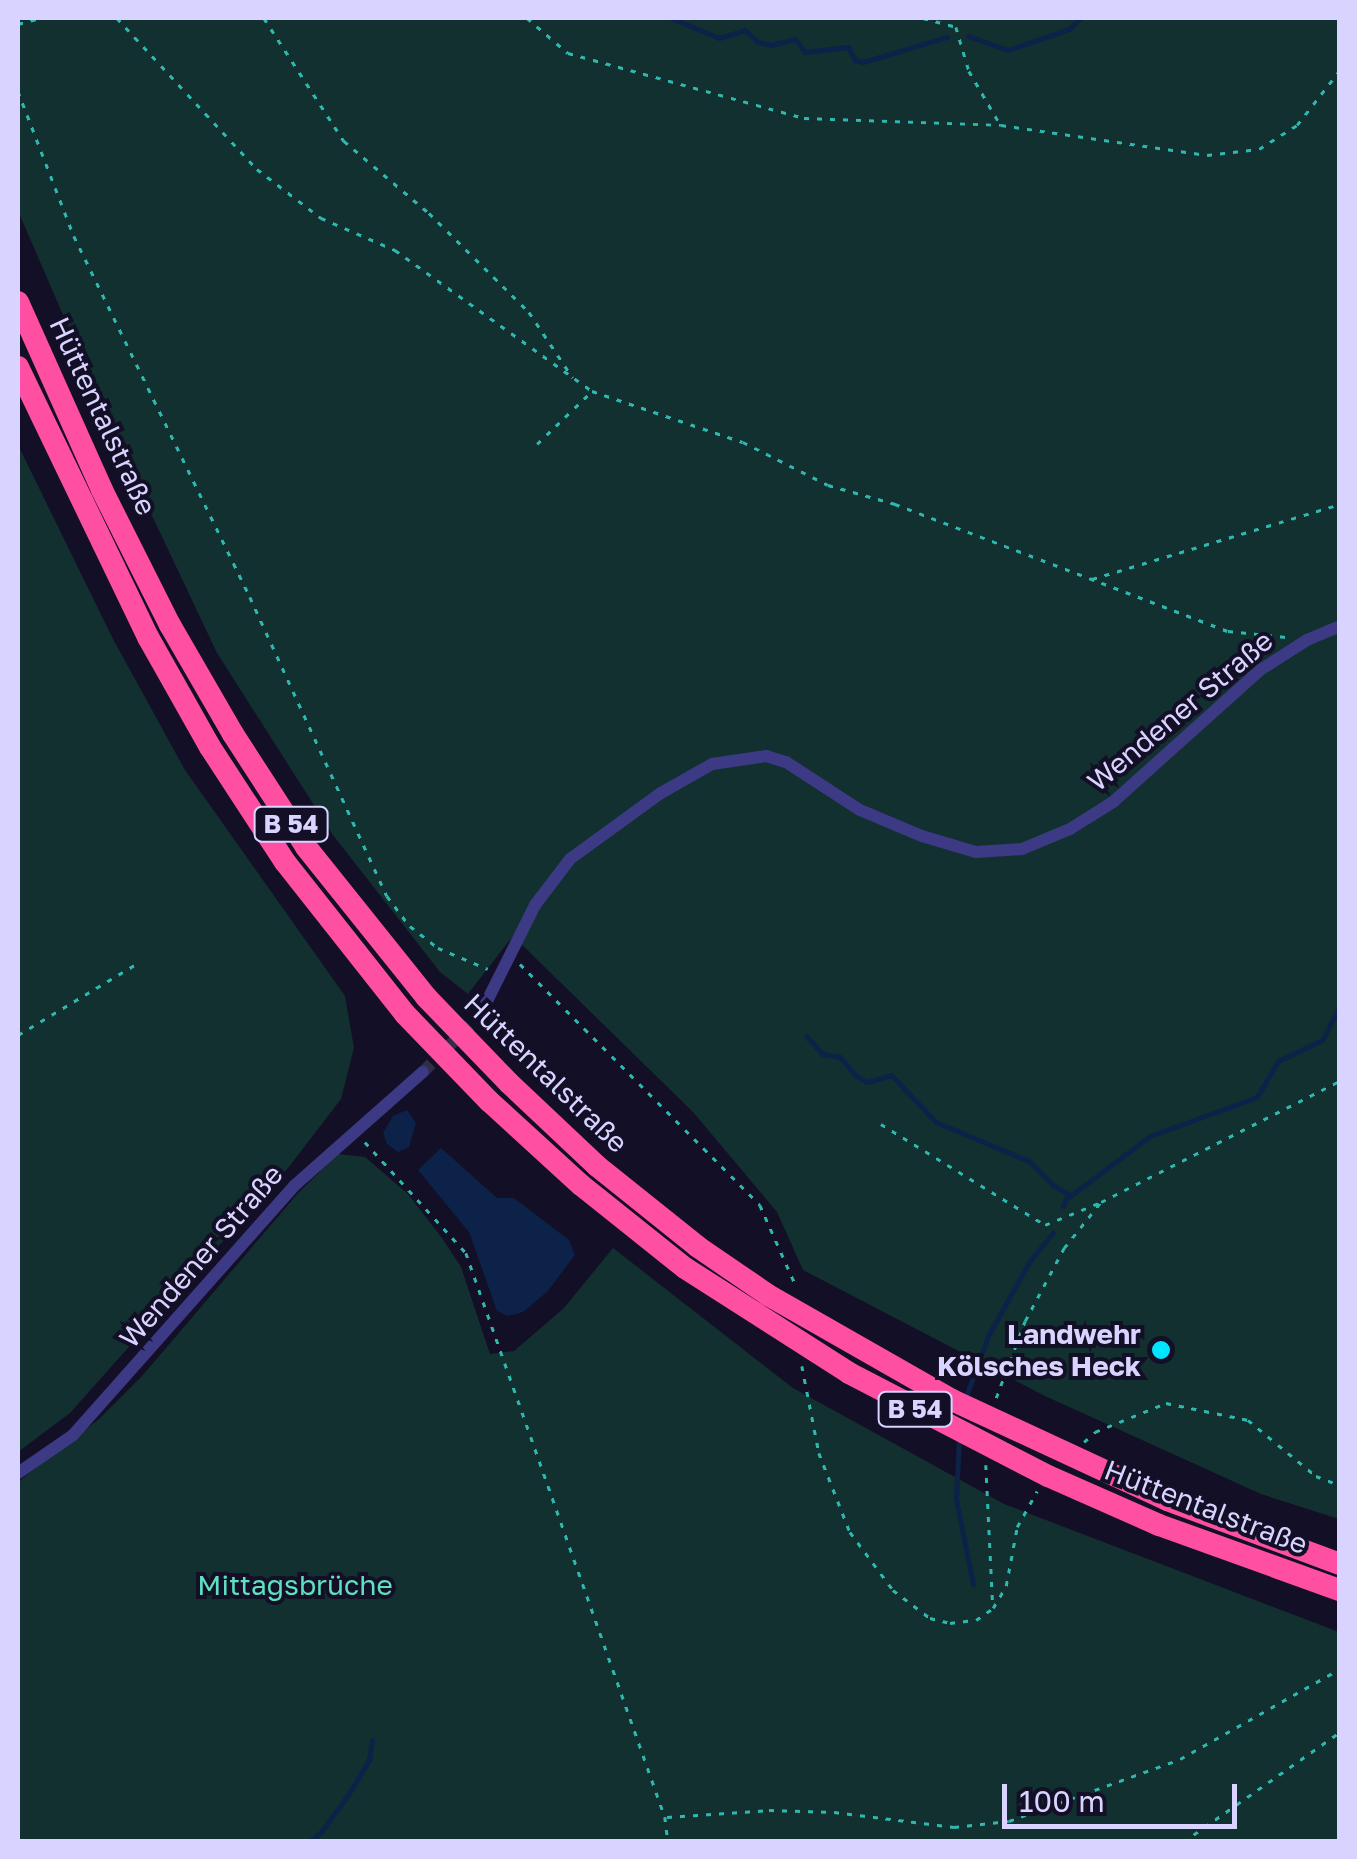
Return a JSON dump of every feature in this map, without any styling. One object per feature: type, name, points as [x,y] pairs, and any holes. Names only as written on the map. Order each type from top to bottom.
[{"type":"highway","name":"Hüttentalstraße","points":[[18,302],[102,490],[170,625],[232,734],[306,847],[413,982],[509,1083],[597,1166],[698,1248],[768,1296],[936,1392],[1058,1454],[1340,1564]]},
{"type":"highway","name":"Hüttentalstraße","points":[[18,367],[148,637],[210,748],[285,862],[404,1014],[489,1100],[581,1184],[685,1268],[848,1374],[1048,1476],[1160,1525],[1340,1590]]},
{"type":"street","name":"Wendener Straße","points":[[480,1015],[536,905],[570,860],[662,794],[712,764],[766,756],[786,762],[860,810],[922,836],[976,852],[1022,849],[1070,829],[1113,802],[1260,670],[1307,640],[1340,626]]},
{"type":"street","name":"Wendener Straße","points":[[18,1473],[73,1434],[294,1186],[423,1072]]},
{"type":"path","points":[[18,24],[40,18]]},
{"type":"path","points":[[117,18],[257,169],[321,218],[395,250],[592,391],[743,442],[828,485],[896,504],[1228,631],[1307,640]]},
{"type":"path","points":[[264,18],[344,141],[429,212],[529,312],[574,380]]},
{"type":"path","points":[[527,18],[568,53],[804,118],[1001,125],[1207,155],[1259,149],[1297,124],[1340,70]]},
{"type":"path","points":[[923,18],[956,27],[969,71],[1001,125]]},
{"type":"path","points":[[18,91],[74,236],[242,580],[387,896],[410,926],[438,948],[503,975]]},
{"type":"path","points":[[537,444],[592,391]]},
{"type":"path","points":[[1092,580],[1340,504]]},
{"type":"path","points":[[18,1035],[136,964]]},
{"type":"path","points":[[881,1124],[1045,1225],[1101,1202],[1340,1081]]},
{"type":"path","points":[[354,1130],[466,1254],[665,1816],[668,1842]]},
{"type":"path","points":[[996,1399],[1064,1248],[1101,1202]]},
{"type":"path","points":[[988,1454],[992,1608]]},
{"type":"path","points":[[665,1816],[769,1810],[834,1812],[954,1827],[1009,1821],[1180,1759],[1340,1669]]},
{"type":"path","points":[[1183,1842],[1340,1732]]},
{"type":"green space","points":[[18,18],[1339,18],[1339,1519],[1261,1494],[1045,1396],[803,1270],[777,1212],[693,1112],[513,936],[468,994],[440,972],[333,835],[217,653],[129,467],[18,211]]},
{"type":"green space","points":[[18,445],[113,639],[185,770],[345,996],[354,1048],[341,1099],[288,1168],[70,1413],[18,1452]]},
{"type":"green space","name":"Mittagsbrüche","points":[[338,1154],[365,1157],[408,1194],[442,1238],[461,1267],[490,1354],[514,1351],[564,1308],[613,1248],[793,1388],[1004,1504],[1339,1632],[1339,1841],[18,1842],[18,1482],[99,1419],[143,1375],[299,1192]]},
{"type":"water","points":[[407,1110],[416,1123],[409,1147],[398,1152],[387,1144],[383,1133],[393,1116]]},
{"type":"water","points":[[441,1148],[497,1198],[514,1198],[569,1240],[575,1255],[547,1292],[523,1312],[508,1316],[497,1311],[469,1232],[418,1170]]},
{"type":"waterway","points":[[671,18],[719,38],[745,30],[758,42],[771,45],[795,39],[805,52],[848,47],[855,60],[863,62],[947,37]]},
{"type":"waterway","points":[[968,36],[1008,50],[1069,29],[1080,18]]},
{"type":"waterway","points":[[1063,1206],[1066,1199],[1150,1136],[1257,1097],[1278,1061],[1322,1040],[1340,1006]]},
{"type":"waterway","points":[[806,1036],[823,1054],[840,1057],[855,1075],[867,1082],[891,1075],[936,1122],[1029,1161],[1054,1186],[1071,1195]]},
{"type":"waterway","points":[[965,1399],[988,1336],[1029,1262],[1053,1232]]},
{"type":"waterway","points":[[959,1439],[956,1499],[973,1584]]},
{"type":"waterway","points":[[309,1842],[348,1795],[369,1760],[372,1740]]},
{"type":"tunnel","points":[[423,1072],[480,1015]]},
{"type":"place","name":"Landwehr Kölsches Heck","points":[[1161,1350]]}]
